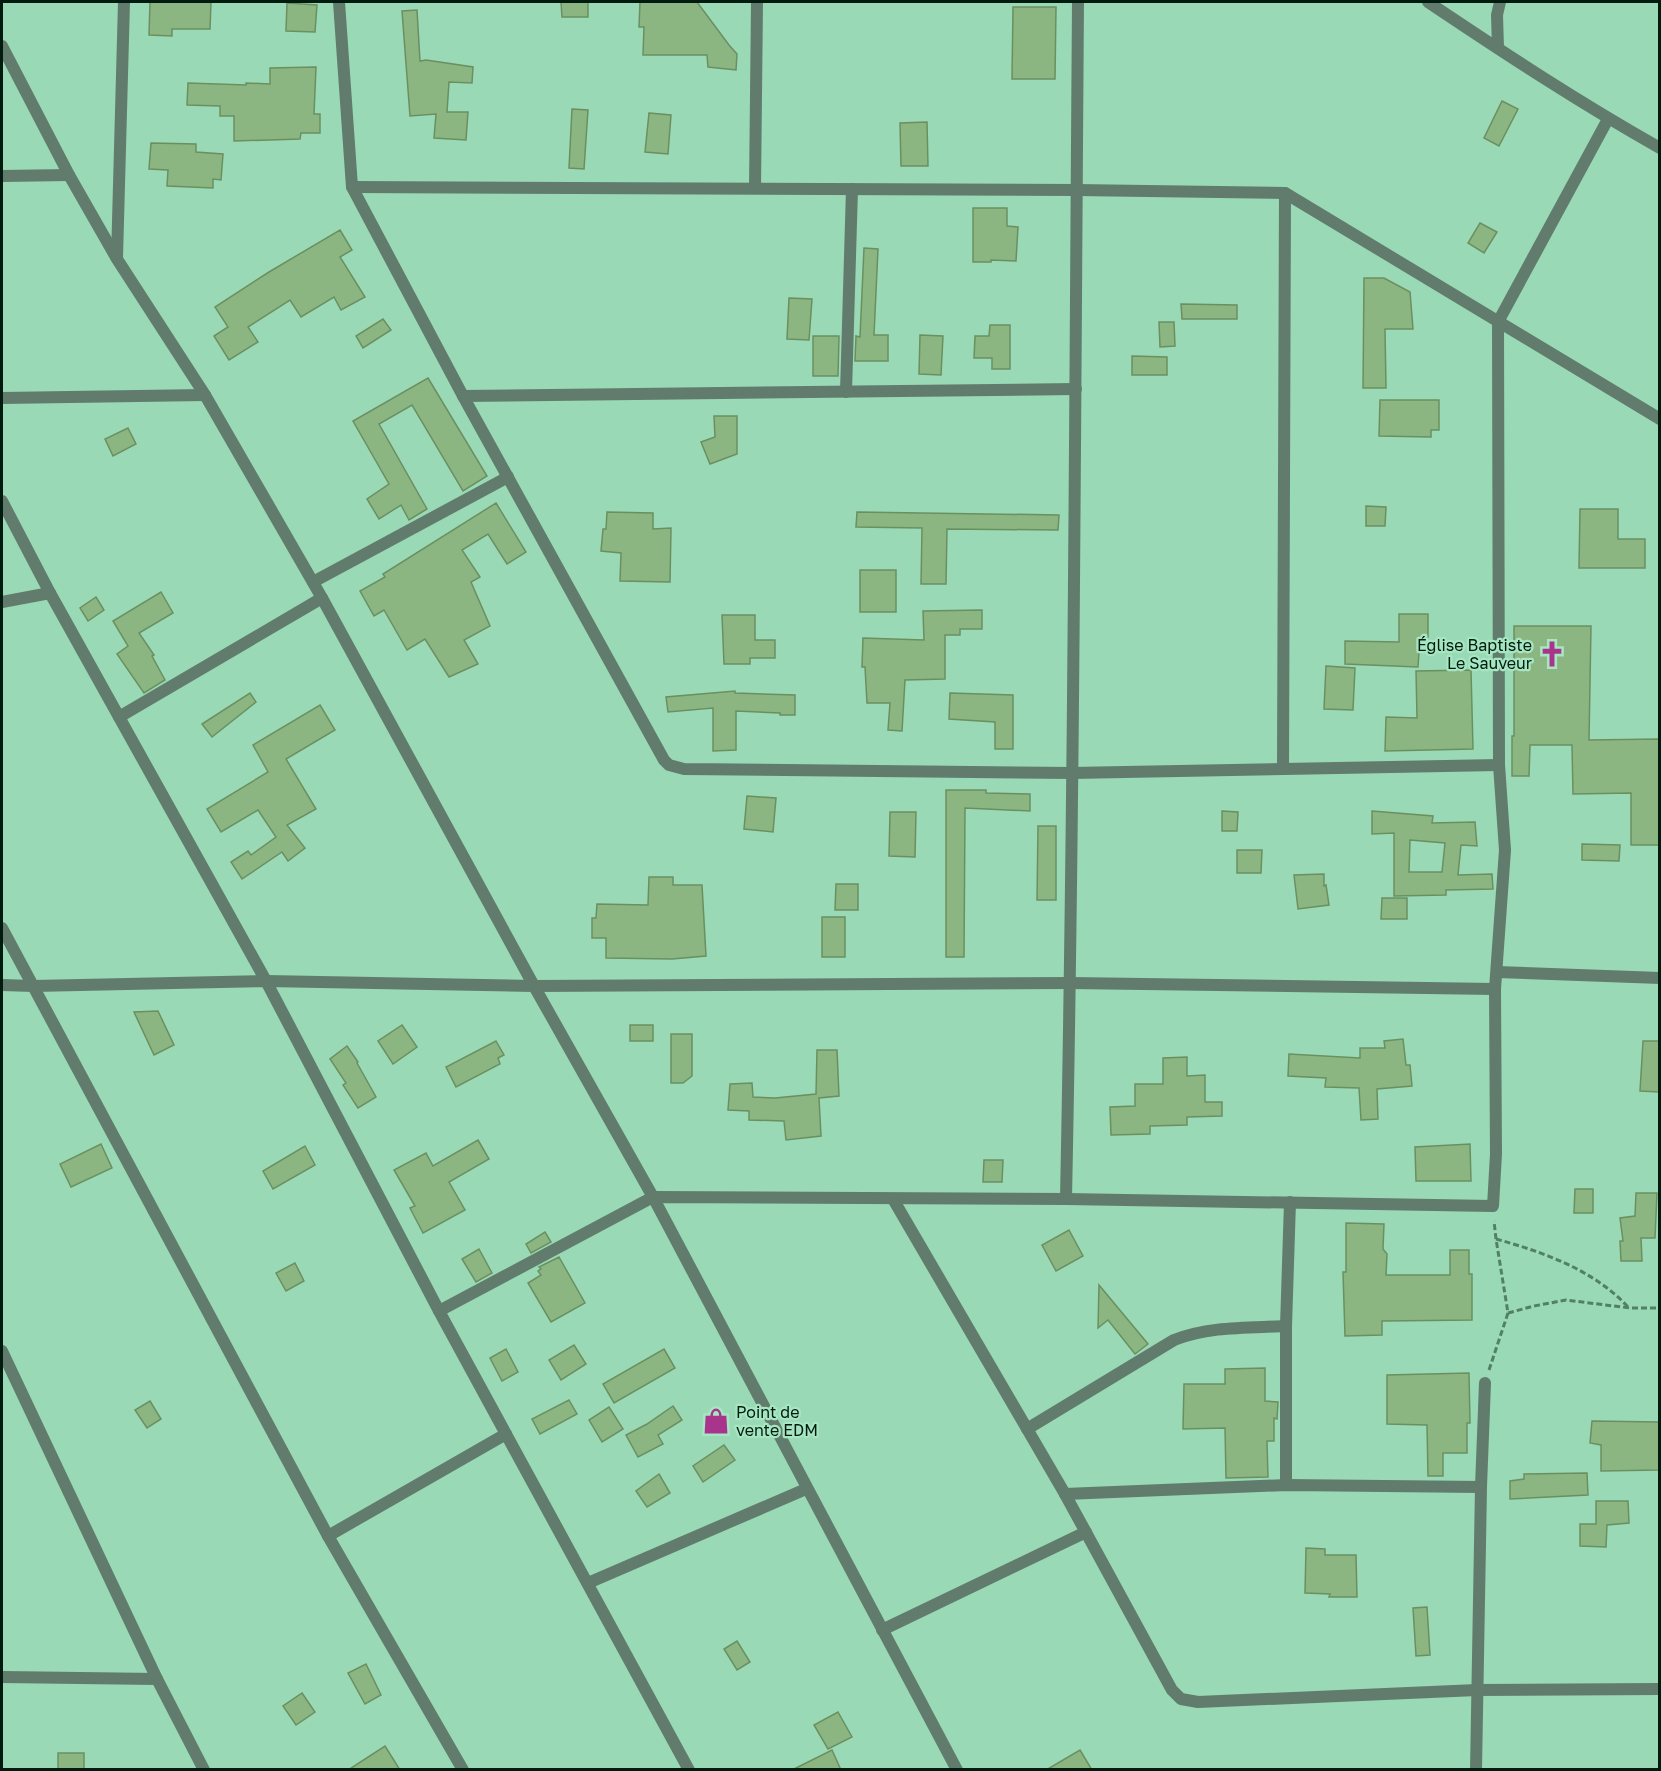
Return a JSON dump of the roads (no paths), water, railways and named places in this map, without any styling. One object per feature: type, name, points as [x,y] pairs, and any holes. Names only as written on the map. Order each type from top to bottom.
[{"type":"street","points":[[117,259],[124,2]]},
{"type":"street","points":[[339,2],[352,187],[463,396],[664,760],[669,765],[684,769],[1072,773],[1499,765]]},
{"type":"street","points":[[755,188],[757,2]]},
{"type":"street","points":[[1066,1199],[1076,389],[1078,2]]},
{"type":"street","points":[[1428,2],[1608,119],[1659,148]]},
{"type":"street","points":[[1498,48],[1497,15],[1500,2]]},
{"type":"street","points":[[2,46],[69,175],[117,259],[205,395],[322,598],[534,986],[653,1197],[957,1770]]},
{"type":"street","points":[[439,1311],[653,1197],[1066,1199],[1493,1206],[1496,1154],[1495,989],[1505,850],[1499,765],[1498,322],[1608,119]]},
{"type":"street","points":[[2,177],[69,175]]},
{"type":"street","points":[[352,187],[1285,193],[1659,419]]},
{"type":"street","points":[[846,392],[852,189]]},
{"type":"street","points":[[1283,770],[1285,193]]},
{"type":"street","points":[[463,396],[1076,389]]},
{"type":"street","points":[[2,398],[205,395]]},
{"type":"street","points":[[313,582],[508,477]]},
{"type":"street","points":[[2,501],[266,981],[439,1311],[689,1770]]},
{"type":"street","points":[[2,602],[51,593]]},
{"type":"street","points":[[119,717],[322,598]]},
{"type":"street","points":[[2,928],[328,1536],[463,1770]]},
{"type":"street","points":[[1497,972],[1659,978]]},
{"type":"street","points":[[2,985],[266,981],[534,986],[1070,983],[1495,989]]},
{"type":"street","points":[[893,1199],[1065,1494],[1172,1690],[1181,1700],[1198,1702],[1477,1690],[1659,1689]]},
{"type":"street","points":[[1286,1485],[1286,1326],[1290,1202]]},
{"type":"street","points":[[1028,1429],[1174,1340],[1207,1330],[1286,1326]]},
{"type":"street","points":[[2,1351],[157,1679],[204,1770]]},
{"type":"street","points":[[1476,1770],[1485,1383]]},
{"type":"street","points":[[328,1536],[506,1434]]},
{"type":"street","points":[[1065,1494],[1286,1485],[1481,1487]]},
{"type":"street","points":[[588,1583],[806,1489]]},
{"type":"street","points":[[882,1630],[1086,1532]]},
{"type":"street","points":[[2,1677],[157,1679]]},
{"type":"place","name":"Église Baptiste Le Sauveur","points":[[1552,654]]},
{"type":"place","name":"Point de vente EDM","points":[[716,1421]]}]
